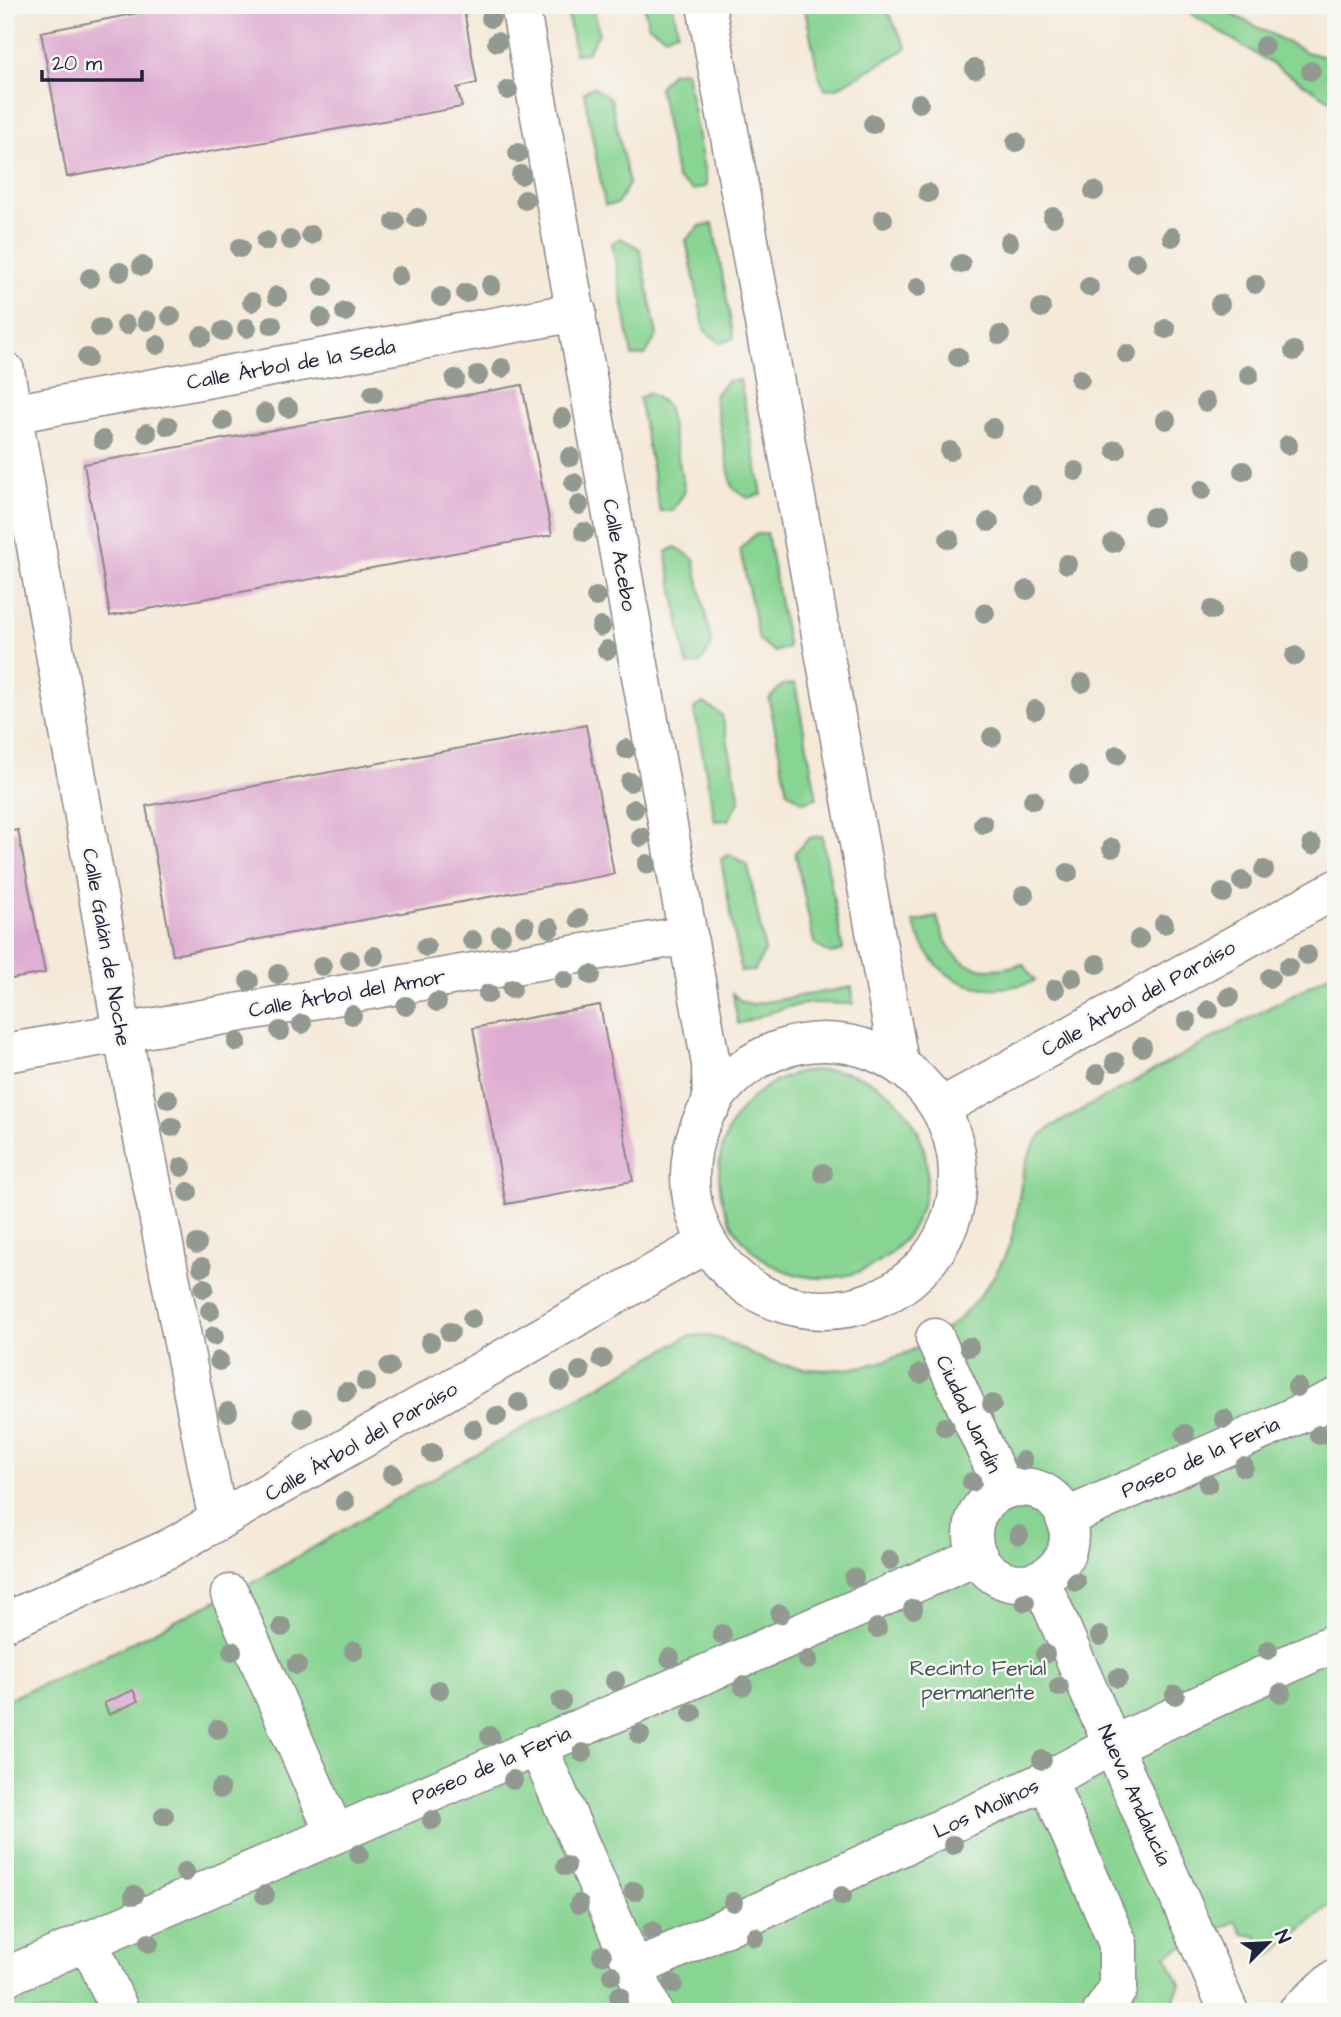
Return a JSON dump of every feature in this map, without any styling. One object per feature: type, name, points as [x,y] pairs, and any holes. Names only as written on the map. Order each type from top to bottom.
[{"type":"street","name":"Calle Acebo","points":[[520,5],[711,1064],[712,1105]]},
{"type":"street","points":[[706,5],[899,1062]]},
{"type":"street","name":"Calle Árbol de la Seda","points":[[9,414],[577,312]]},
{"type":"street","name":"Calle Galán de Noche","points":[[5,371],[9,414],[122,1031],[218,1521]]},
{"type":"street","name":"Calle Árbol del Paraíso","points":[[940,1108],[1336,889]]},
{"type":"street","name":"Calle Árbol del Amor","points":[[5,1053],[688,935]]},
{"type":"street","points":[[840,1042],[861,1046],[899,1062],[917,1077],[940,1108],[953,1136],[957,1158],[956,1198],[944,1238],[920,1271],[888,1296],[849,1310],[808,1312],[769,1300],[734,1278],[707,1243],[693,1204],[691,1162],[699,1132],[712,1105],[734,1075],[755,1060],[797,1044],[840,1042]]},
{"type":"street","name":"Calle Árbol del Paraíso","points":[[5,1622],[170,1548],[707,1243]]},
{"type":"street","name":"Ciudad Jardín","points":[[935,1338],[1004,1490]]},
{"type":"street","name":"Paseo de la Feria","points":[[1065,1518],[1336,1398]]},
{"type":"street","points":[[1019,1487],[1038,1490],[1054,1500],[1065,1518],[1069,1532],[1066,1551],[1057,1567],[1040,1579],[1024,1583],[1006,1581],[989,1571],[978,1556],[973,1537],[975,1518],[985,1502],[1004,1490],[1019,1487]]},
{"type":"street","name":"Paseo de la Feria","points":[[5,1977],[334,1832],[978,1556]]},
{"type":"street","name":"Nueva Andalucía","points":[[1040,1579],[1228,2012]]},
{"type":"street","points":[[230,1594],[334,1832]]},
{"type":"street","name":"Los Molinos","points":[[634,1969],[1047,1780],[1113,1745],[1336,1642]]},
{"type":"street","points":[[537,1745],[653,2012]]},
{"type":"street","points":[[1047,1780],[1118,1944],[1118,1989],[1102,2012]]},
{"type":"street","points":[[88,1940],[120,2012]]},
{"type":"street","points":[[1297,2012],[1336,1979]]},
{"type":"green space","points":[[566,5],[593,5],[599,33],[587,53],[575,54]]},
{"type":"green space","points":[[644,5],[673,5],[678,32],[664,36],[648,25]]},
{"type":"green space","points":[[804,5],[884,5],[907,48],[837,88],[825,89],[819,77]]},
{"type":"green space","points":[[1177,5],[1214,5],[1306,52],[1336,60],[1336,97],[1333,102]]},
{"type":"green space","points":[[686,71],[707,186],[693,190],[677,179],[659,87],[672,72]]},
{"type":"green space","points":[[593,87],[611,99],[629,184],[617,204],[605,205],[584,92]]},
{"type":"green space","points":[[713,224],[734,338],[721,343],[705,331],[686,240],[700,226]]},
{"type":"green space","points":[[621,238],[640,249],[657,335],[645,355],[632,356],[612,243]]},
{"type":"green space","points":[[740,380],[762,494],[748,498],[732,487],[714,396],[727,381]]},
{"type":"green space","points":[[649,393],[667,405],[685,491],[673,511],[660,511],[639,398]]},
{"type":"green space","points":[[767,533],[788,647],[775,652],[759,640],[740,549],[754,535]]},
{"type":"green space","points":[[676,547],[694,559],[712,645],[700,664],[687,665],[666,552]]},
{"type":"green space","points":[[795,684],[817,798],[803,802],[787,791],[769,699],[782,685]]},
{"type":"green space","points":[[704,703],[722,715],[740,800],[728,820],[715,821],[694,708]]},
{"type":"green space","points":[[822,836],[843,950],[830,954],[814,943],[795,852],[809,838]]},
{"type":"green space","points":[[730,854],[748,866],[765,951],[754,971],[741,972],[721,859]]},
{"type":"green space","points":[[937,917],[949,947],[967,964],[992,969],[1023,964],[1035,981],[1014,986],[976,987],[945,972],[932,959],[913,922]]},
{"type":"green space","name":"Recinto Ferial permanente","points":[[1336,971],[1336,1900],[1269,1956],[1265,1956],[1256,1936],[1243,1934],[1236,1921],[1166,1955],[1180,1984],[1174,1999],[1186,2012],[5,2012],[5,1700],[85,1666],[263,1577],[399,1497],[687,1337],[697,1335],[717,1338],[766,1360],[824,1370],[854,1368],[911,1351],[937,1336],[960,1317],[985,1289],[998,1269],[1015,1225],[1026,1162],[1041,1135],[1054,1125]]},
{"type":"green space","points":[[852,987],[853,1004],[812,1003],[787,1007],[738,1024],[733,994],[742,1002],[754,1004]]},
{"type":"green space","points":[[823,1070],[863,1078],[897,1100],[919,1134],[927,1174],[919,1214],[897,1248],[863,1270],[823,1278],[783,1270],[749,1248],[727,1214],[719,1174],[727,1134],[749,1100],[783,1078]]},
{"type":"building","points":[[179,5],[463,5],[477,83],[457,88],[462,107],[67,177],[41,32]]},
{"type":"building","points":[[522,385],[552,535],[110,616],[84,464]]},
{"type":"building","points":[[586,725],[614,874],[173,955],[146,806]]},
{"type":"building","points":[[18,830],[45,973],[5,980],[5,832]]},
{"type":"building","points":[[600,1005],[633,1181],[506,1204],[473,1028]]},
{"type":"building","points":[[133,1690],[138,1701],[109,1715],[104,1703]]}]
